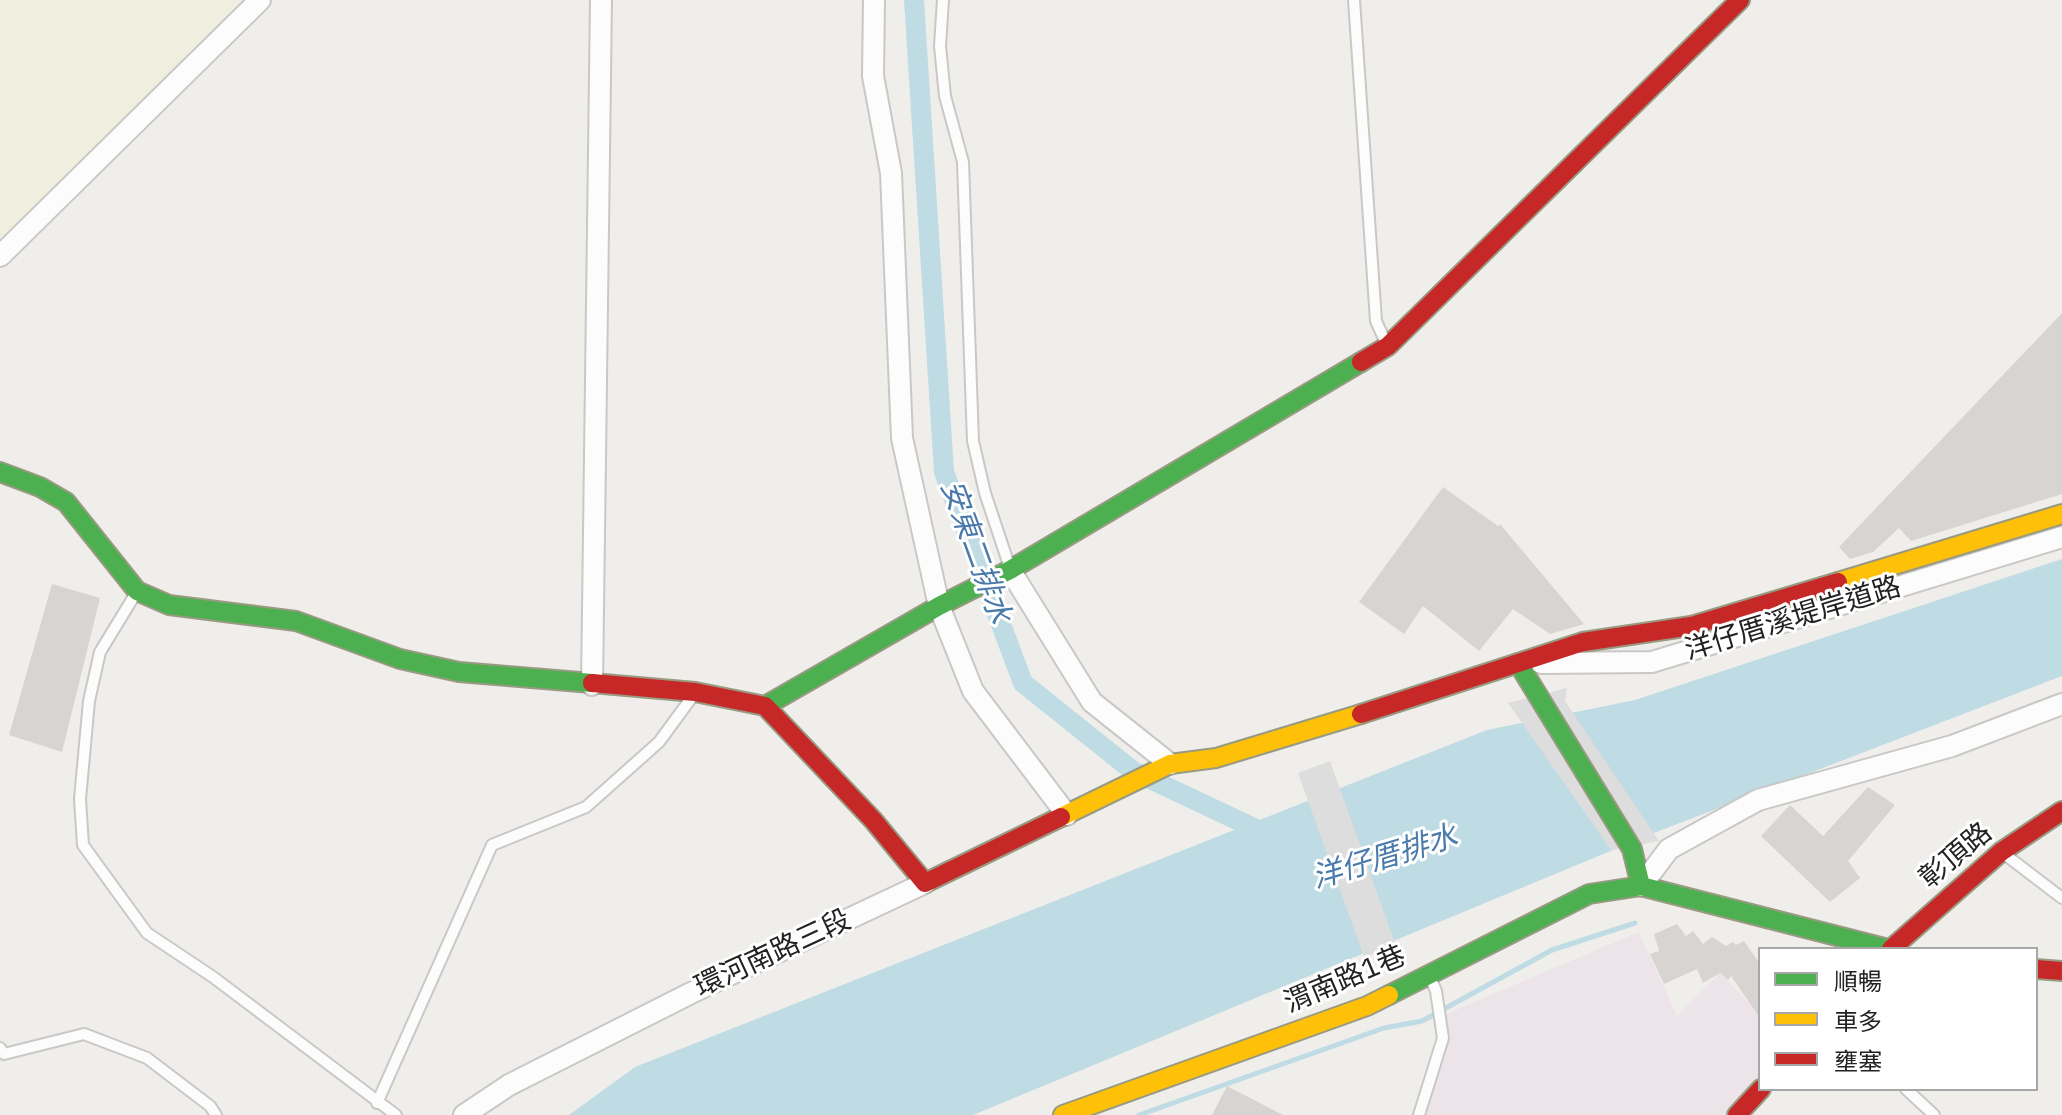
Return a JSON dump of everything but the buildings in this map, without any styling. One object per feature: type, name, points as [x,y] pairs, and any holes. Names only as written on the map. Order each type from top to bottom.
[{"type":"street","points":[[0,256],[260,0]]},
{"type":"street","points":[[592,685],[601,0]]},
{"type":"street","points":[[874,0],[873,76],[891,173],[902,438],[973,691],[1067,815]]},
{"type":"street","points":[[765,706],[946,602],[1004,573],[1388,346],[1740,0]]},
{"type":"street","points":[[0,472],[40,487],[66,502],[137,591],[169,605],[296,621],[400,659],[459,672],[695,692],[765,706],[873,820],[925,883]]},
{"type":"street","name":"環河南路三段","points":[[464,1115],[509,1085],[663,1007],[1170,764],[1216,758],[1291,737],[1583,642],[1691,626],[2062,514]]},
{"type":"street","name":"洋仔厝溪堤岸道路","points":[[1518,663],[1652,662],[2062,537]]},
{"type":"street","points":[[1004,573],[1092,702],[1170,764]]},
{"type":"street","points":[[1518,663],[1632,849],[1641,886]]},
{"type":"street","points":[[1641,886],[1669,849],[1758,800],[1952,746],[2062,704]]},
{"type":"street","name":"彰頂路","points":[[1892,947],[2001,852],[2062,811]]},
{"type":"street","points":[[1641,886],[1882,947]]},
{"type":"street","name":"渭南路1巷","points":[[1063,1115],[1367,1006],[1589,894],[1641,886]]},
{"type":"street","points":[[2038,969],[2062,971]]},
{"type":"street","points":[[1737,1115],[1759,1091]]},
{"type":"lane","points":[[943,0],[940,46],[945,96],[963,162],[973,441],[1004,573]]},
{"type":"lane","points":[[1354,0],[1376,321],[1388,346]]},
{"type":"lane","points":[[137,591],[100,652],[89,701],[80,799],[83,845],[147,933],[213,977],[396,1115]]},
{"type":"lane","points":[[377,1103],[492,845],[586,807],[659,742],[695,692]]},
{"type":"lane","points":[[2001,852],[2062,898]]},
{"type":"lane","points":[[1419,1115],[1443,1038],[1436,991],[1429,975]]},
{"type":"lane","points":[[0,1048],[4,1054],[84,1034],[147,1058],[210,1106],[216,1115]]},
{"type":"lane","points":[[1908,1091],[1934,1115]]},
{"type":"shaded area","points":[[1639,932],[1677,1016],[1720,973],[1758,1013],[1758,1083],[1736,1115],[1423,1115],[1447,1041],[1446,1014]]},
{"type":"green space","points":[[0,0],[257,0],[0,253]]},
{"type":"water","name":"洋仔厝排水","points":[[2062,559],[2062,676],[1659,831],[973,1115],[569,1115],[635,1067],[1487,730],[1635,700]]},
{"type":"pier","points":[[1567,688],[1565,701],[1659,841],[1611,850],[1508,703]]},
{"type":"pier","points":[[1330,761],[1396,946],[1364,957],[1298,773]]},
{"type":"waterway","name":"安東二排水","points":[[914,0],[944,472],[1023,683],[1133,771],[1271,836]]},
{"type":"waterway","points":[[1139,1115],[1384,1028],[1422,1021],[1552,950],[1635,923]]},
{"type":"traffic: fast","points":[[765,706],[939,606],[1010,570],[1361,362]]},
{"type":"traffic: fast","points":[[0,472],[40,487],[66,502],[137,591],[169,605],[296,621],[400,659],[459,672],[592,683]]},
{"type":"traffic: fast","points":[[1518,663],[1632,849],[1641,886]]},
{"type":"traffic: fast","points":[[1389,995],[1589,894],[1641,886],[1880,947]]},
{"type":"traffic: slow","points":[[1838,582],[2062,514]]},
{"type":"traffic: slow","points":[[1061,817],[1170,764],[1216,758],[1361,714]]},
{"type":"traffic: slow","points":[[1063,1115],[1367,1006],[1389,995]]},
{"type":"traffic: jam","points":[[1361,362],[1388,346],[1740,0]]},
{"type":"traffic: jam","points":[[1361,714],[1583,642],[1691,626],[1838,582]]},
{"type":"traffic: jam","points":[[592,683],[695,692],[765,706],[873,820],[925,883],[1061,817]]},
{"type":"traffic: jam","points":[[1893,947],[2001,852],[2062,811]]},
{"type":"traffic: jam","points":[[2038,969],[2062,971]]},
{"type":"traffic: jam","points":[[1737,1115],[1759,1091]]}]
